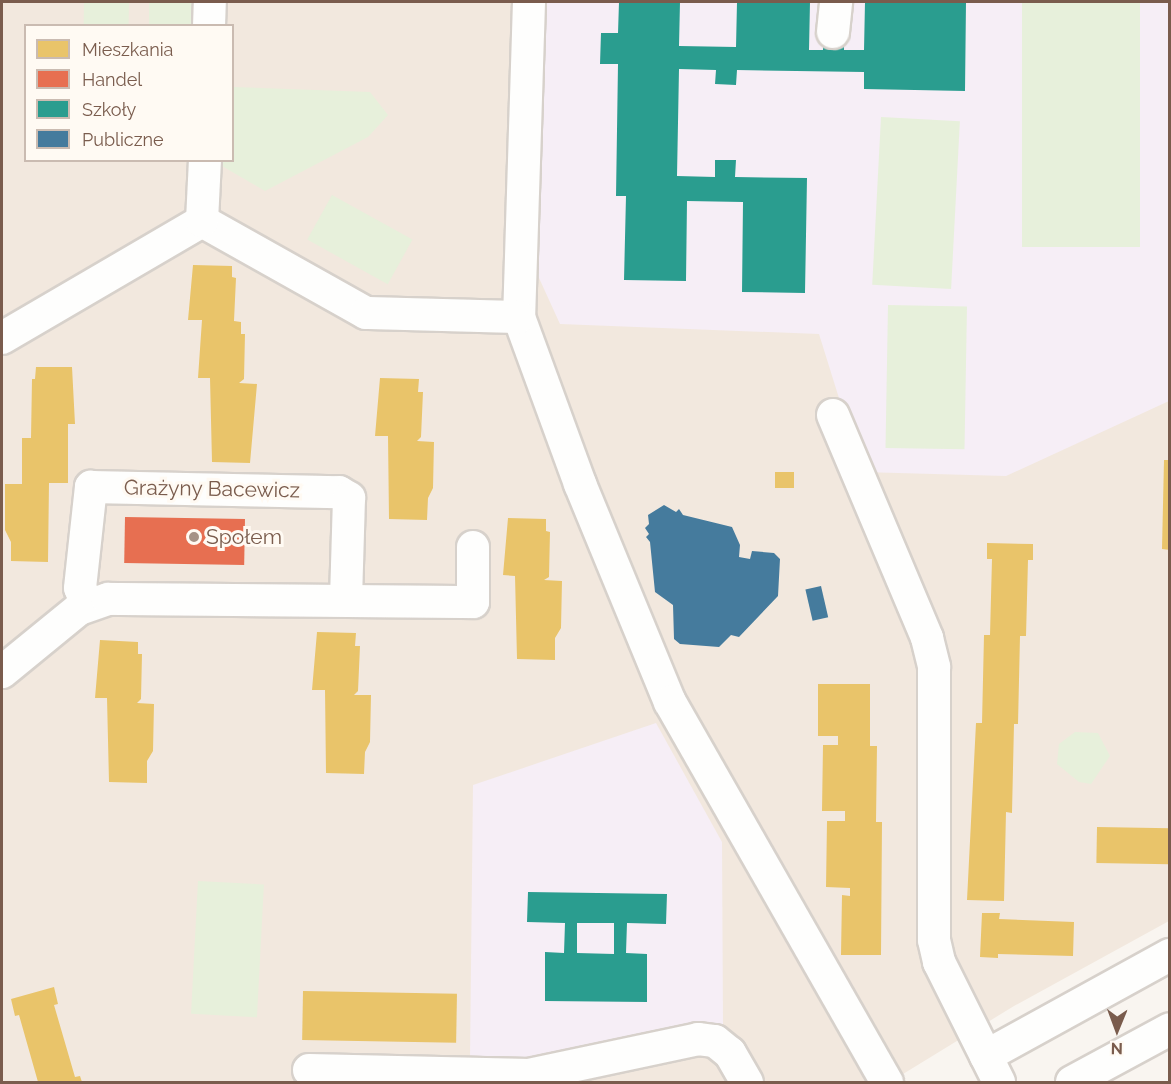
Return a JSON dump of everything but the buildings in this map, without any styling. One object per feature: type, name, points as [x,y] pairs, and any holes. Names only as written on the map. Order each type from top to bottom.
[{"type":"street","points":[[210,2],[210,24]]},
{"type":"street","points":[[529,2],[519,317],[580,484],[670,702],[887,1083]]},
{"type":"street","points":[[202,221],[205,162]]},
{"type":"street","points":[[202,221],[366,313],[519,317]]},
{"type":"street","points":[[2,338],[202,221]]},
{"type":"street","points":[[833,415],[927,638],[934,667],[934,940],[939,962],[992,1069],[1170,955]]},
{"type":"street","name":"Grażyny Bacewicz","points":[[87,605],[80,588],[91,487],[339,492],[349,498],[346,600]]},
{"type":"street","points":[[2,672],[87,605],[108,599],[473,602],[473,547]]},
{"type":"street","points":[[1072,1083],[1170,1029]]},
{"type":"street","points":[[309,1070],[529,1075],[698,1039],[715,1041],[730,1053],[747,1083]]},
{"type":"shaded area","points":[[2,2],[1169,2],[1169,921],[1014,1006],[890,1082],[2,1082]]},
{"type":"shaded area","points":[[542,2],[1169,2],[1169,401],[1006,476],[862,472],[819,334],[560,324],[534,267]]},
{"type":"shaded area","points":[[656,723],[722,842],[723,1027],[552,1063],[470,1060],[473,785]]},
{"type":"green space","points":[[84,2],[129,3],[129,24],[84,24]]},
{"type":"green space","points":[[149,2],[195,2],[195,24],[149,24]]},
{"type":"green space","points":[[1022,2],[1140,2],[1140,247],[1022,247]]},
{"type":"green space","points":[[234,87],[370,92],[388,115],[368,137],[265,191],[215,162],[234,162]]},
{"type":"green space","points":[[881,117],[960,121],[951,289],[872,285]]},
{"type":"green space","points":[[332,195],[412,240],[388,284],[307,240]]},
{"type":"green space","points":[[888,305],[967,306],[964,449],[886,448]]},
{"type":"green space","points":[[1075,732],[1098,733],[1110,756],[1091,784],[1079,782],[1057,764],[1059,744]]},
{"type":"green space","points":[[198,881],[264,884],[257,1017],[191,1014]]},
{"type":"place","name":"Społem","points":[[194,537]]}]
